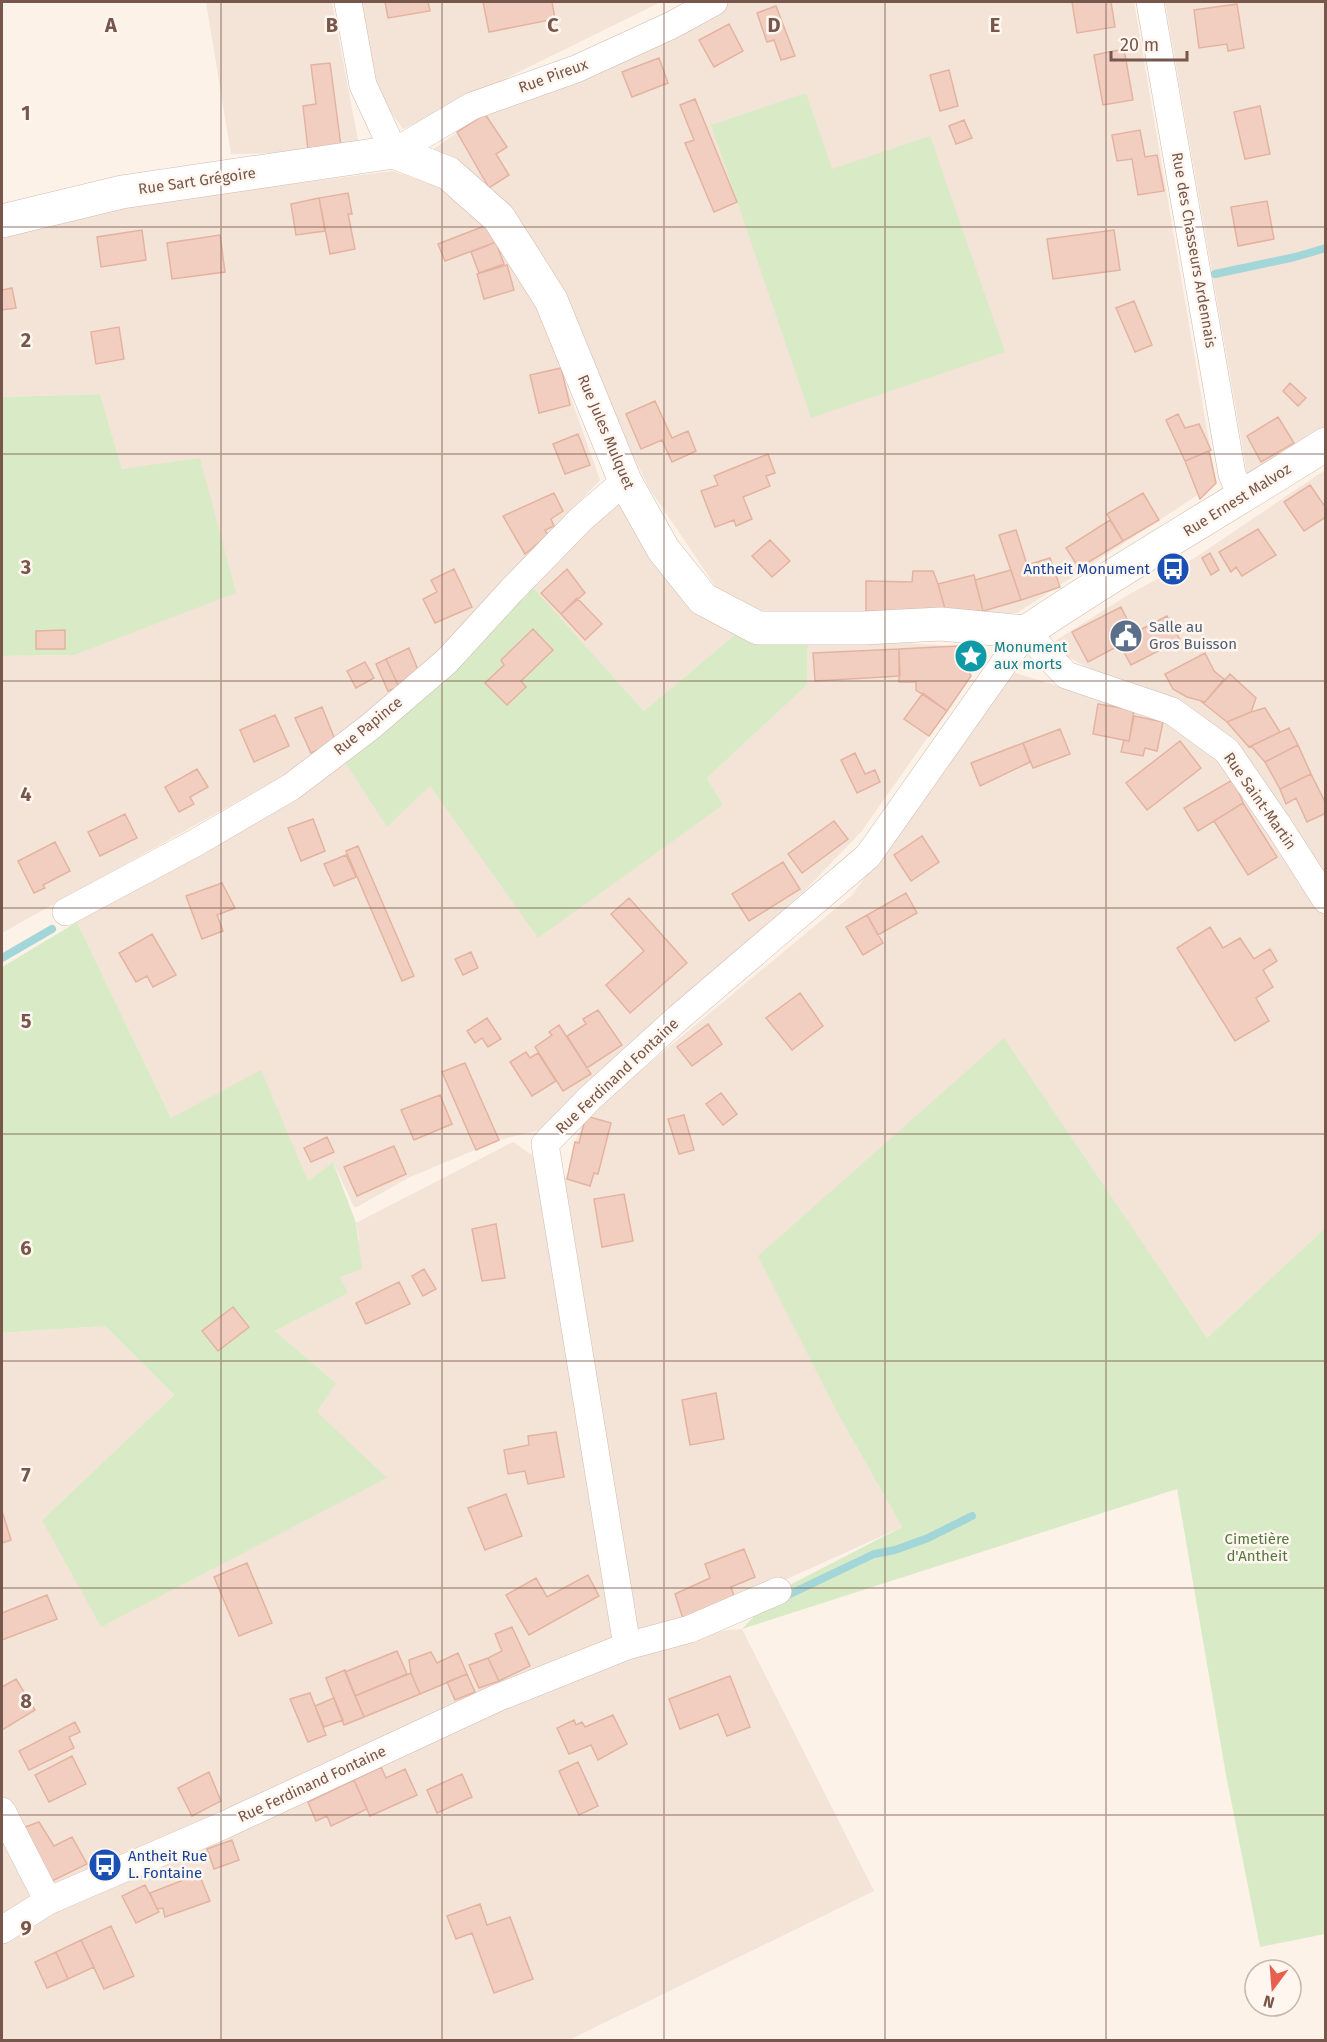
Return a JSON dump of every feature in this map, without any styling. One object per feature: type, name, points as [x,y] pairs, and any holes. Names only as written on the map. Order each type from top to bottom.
[{"type":"street","points":[[348,2],[363,85],[394,152]]},
{"type":"street","name":"Rue Pireux","points":[[394,152],[472,106],[576,69],[672,25],[714,2]]},
{"type":"street","name":"Rue des Chasseurs Ardennais","points":[[1150,2],[1232,474],[1242,498]]},
{"type":"street","name":"Rue Sart Grégoire","points":[[2,221],[122,192],[394,152]]},
{"type":"street","name":"Rue Jules Mulquet","points":[[394,152],[448,173],[499,218],[550,300],[625,481],[663,549],[703,599],[758,628],[864,628],[941,624],[1026,632]]},
{"type":"street","name":"Rue Ernest Malvoz","points":[[1026,632],[1326,444]]},
{"type":"street","name":"Rue Papince","points":[[66,912],[195,843],[291,787],[370,727],[447,661],[581,519],[625,481]]},
{"type":"street","name":"Rue Saint-Martin","points":[[1026,632],[1066,675],[1172,711],[1227,751],[1326,900]]},
{"type":"street","name":"Rue Ferdinand Fontaine","points":[[627,1646],[545,1144],[590,1098],[677,1019],[868,856],[1026,632]]},
{"type":"street","name":"Rue Ferdinand Fontaine","points":[[2,1930],[48,1901],[222,1826],[497,1698],[627,1646],[690,1629],[778,1591]]},
{"type":"street","points":[[2,1811],[48,1901]]},
{"type":"shaded area","points":[[206,2],[332,2],[360,151],[231,154]]},
{"type":"shaded area","points":[[361,2],[661,2],[403,129],[374,88]]},
{"type":"shaded area","points":[[731,2],[1134,2],[1216,483],[1017,613],[854,615],[764,612],[716,587],[649,488],[600,389],[431,151],[490,109],[674,35]]},
{"type":"shaded area","points":[[1165,2],[1325,2],[1325,427],[1248,479]]},
{"type":"shaded area","points":[[393,171],[440,187],[492,223],[541,314],[600,480],[420,675],[338,745],[2,933],[2,656],[74,655],[122,469],[100,394],[2,397],[2,233],[134,204]]},
{"type":"shaded area","points":[[1325,470],[1325,880],[1238,746],[1047,646],[1128,595],[1193,559]]},
{"type":"shaded area","points":[[618,495],[738,632],[644,711],[532,586]]},
{"type":"shaded area","points":[[808,638],[958,646],[971,676],[861,832],[806,889],[635,1042],[541,1130],[499,1140],[410,1177],[354,1207],[333,1162],[308,1181],[171,1118],[77,922],[345,762],[430,786],[723,805],[707,778],[807,685]]},
{"type":"shaded area","points":[[1015,673],[1158,716],[1223,758],[1325,910],[1325,1228],[1207,1338],[1003,1039],[838,1414],[902,1527],[736,1602],[637,1639],[742,1629],[874,1891],[569,2040],[2,2040],[2,1333],[105,1326],[174,1395],[42,1520],[387,1479],[316,1412],[336,1383],[275,1331],[347,1293],[340,1277],[359,1239],[356,1223],[513,1142],[567,1179],[575,1142],[586,1116],[852,895]]},
{"type":"green space","points":[[806,93],[832,169],[930,136],[1005,352],[811,418],[711,125]]},
{"type":"green space","points":[[100,394],[122,469],[200,458],[236,593],[74,655],[2,656],[2,397]]},
{"type":"green space","points":[[532,586],[644,711],[738,632],[808,638],[807,685],[707,778],[723,805],[538,938],[430,786],[387,827],[345,762]]},
{"type":"green space","points":[[77,922],[171,1118],[261,1070],[308,1181],[333,1162],[356,1223],[362,1269],[340,1277],[348,1293],[275,1331],[336,1383],[317,1412],[387,1478],[101,1627],[42,1520],[174,1395],[105,1326],[2,1333],[2,967]]},
{"type":"green space","name":"Cimetière d'Antheit","points":[[1004,1038],[1207,1338],[1325,1228],[1325,1934],[1260,1947],[1226,1775],[1177,1489],[742,1629],[778,1591],[902,1527],[838,1414],[758,1256]]},
{"type":"building","points":[[385,2],[428,2],[430,11],[388,18]]},
{"type":"building","points":[[483,2],[552,2],[555,19],[489,32]]},
{"type":"building","points":[[1072,2],[1111,2],[1115,27],[1077,33]]},
{"type":"building","points":[[1237,4],[1244,48],[1228,51],[1227,44],[1199,48],[1194,10]]},
{"type":"building","points":[[776,6],[795,56],[781,60],[774,40],[767,42],[757,13]]},
{"type":"building","points":[[729,24],[743,51],[714,67],[699,40]]},
{"type":"building","points":[[1124,49],[1133,100],[1103,105],[1094,55]]},
{"type":"building","points":[[659,58],[668,83],[632,97],[622,72]]},
{"type":"building","points":[[330,63],[341,146],[308,150],[303,106],[316,104],[311,65]]},
{"type":"building","points":[[949,70],[958,106],[940,111],[930,75]]},
{"type":"building","points":[[695,99],[737,202],[714,212],[685,143],[694,140],[680,105]]},
{"type":"building","points":[[1260,106],[1270,154],[1245,159],[1234,112]]},
{"type":"building","points":[[485,114],[507,147],[496,154],[509,175],[489,188],[457,132]]},
{"type":"building","points":[[964,120],[972,138],[956,144],[949,126]]},
{"type":"building","points":[[1140,130],[1145,157],[1157,155],[1164,191],[1138,195],[1132,159],[1117,161],[1112,135]]},
{"type":"building","points":[[348,193],[352,214],[348,214],[355,249],[330,254],[319,198]]},
{"type":"building","points":[[319,198],[325,231],[296,235],[291,204]]},
{"type":"building","points":[[1267,201],[1274,239],[1238,246],[1231,207]]},
{"type":"building","points":[[492,223],[499,241],[445,261],[438,244]]},
{"type":"building","points":[[142,230],[146,260],[101,267],[97,237]]},
{"type":"building","points":[[1114,230],[1120,270],[1053,279],[1047,239]]},
{"type":"building","points":[[220,235],[225,272],[172,279],[167,243]]},
{"type":"building","points":[[496,242],[504,264],[479,273],[471,252]]},
{"type":"building","points":[[507,265],[514,290],[484,299],[477,274]]},
{"type":"building","points":[[12,288],[16,308],[2,310],[2,290]]},
{"type":"building","points":[[1134,301],[1152,345],[1135,352],[1116,308]]},
{"type":"building","points":[[119,327],[124,359],[96,364],[91,332]]},
{"type":"building","points":[[561,368],[570,405],[539,413],[530,375]]},
{"type":"building","points":[[1290,383],[1306,398],[1298,406],[1283,391]]},
{"type":"building","points":[[655,401],[672,438],[688,431],[696,451],[672,462],[662,440],[641,449],[626,414]]},
{"type":"building","points":[[1178,414],[1185,428],[1199,424],[1211,450],[1185,461],[1166,420]]},
{"type":"building","points":[[1278,417],[1294,443],[1261,462],[1247,436]]},
{"type":"building","points":[[578,434],[590,465],[565,474],[553,444]]},
{"type":"building","points":[[1209,451],[1216,483],[1200,499],[1185,461]]},
{"type":"building","points":[[768,454],[775,473],[766,476],[770,486],[743,497],[752,519],[736,526],[734,520],[715,527],[701,491],[718,485],[714,476]]},
{"type":"building","points":[[1310,485],[1326,508],[1326,517],[1304,531],[1284,502]]},
{"type":"building","points":[[554,493],[563,511],[551,519],[554,526],[545,530],[548,535],[525,554],[503,516]]},
{"type":"building","points":[[1143,493],[1159,520],[1123,541],[1107,514]]},
{"type":"building","points":[[1110,520],[1123,541],[1079,568],[1066,548]]},
{"type":"building","points":[[1258,529],[1276,555],[1242,576],[1236,567],[1231,572],[1219,552]]},
{"type":"building","points":[[1016,530],[1027,565],[1050,558],[1060,587],[1021,600],[999,535]]},
{"type":"building","points":[[770,540],[790,561],[772,577],[752,556]]},
{"type":"building","points":[[1210,553],[1219,570],[1211,575],[1202,558]]},
{"type":"building","points":[[454,569],[472,607],[435,623],[423,599],[437,592],[431,580]]},
{"type":"building","points":[[567,569],[585,593],[561,614],[541,593]]},
{"type":"building","points":[[1011,570],[1021,600],[983,611],[975,580]]},
{"type":"building","points":[[913,571],[933,571],[946,612],[866,611],[866,581],[912,582]]},
{"type":"building","points":[[974,575],[983,611],[946,612],[938,584]]},
{"type":"building","points":[[577,598],[602,624],[585,640],[561,614]]},
{"type":"building","name":"Salle au Gros Buisson","points":[[1121,607],[1134,633],[1167,616],[1180,640],[1131,665],[1120,645],[1088,662],[1072,632]]},
{"type":"building","points":[[533,629],[553,650],[521,681],[526,687],[507,705],[485,683],[504,665],[501,660]]},
{"type":"building","points":[[65,630],[65,649],[36,649],[36,631]]},
{"type":"building","points":[[958,646],[971,676],[947,711],[916,690],[916,682],[899,682],[899,649]]},
{"type":"building","points":[[409,648],[420,675],[399,687],[386,659]]},
{"type":"building","points":[[899,649],[900,676],[815,681],[813,653]]},
{"type":"building","points":[[1205,653],[1214,671],[1224,679],[1205,702],[1187,697],[1173,689],[1165,674]]},
{"type":"building","points":[[386,659],[399,687],[388,691],[376,664]]},
{"type":"building","points":[[365,662],[374,678],[356,688],[347,671]]},
{"type":"building","points":[[1230,674],[1256,698],[1251,712],[1227,722],[1202,702],[1205,702]]},
{"type":"building","points":[[923,693],[947,711],[929,736],[904,719]]},
{"type":"building","points":[[1098,704],[1134,710],[1129,741],[1093,734]]},
{"type":"building","points":[[322,707],[336,742],[311,753],[295,718]]},
{"type":"building","points":[[1265,708],[1280,732],[1249,747],[1227,722]]},
{"type":"building","points":[[275,715],[289,746],[254,762],[240,730]]},
{"type":"building","points":[[1134,716],[1163,722],[1157,751],[1145,748],[1143,756],[1121,752],[1124,740],[1129,741]]},
{"type":"building","points":[[1289,728],[1298,745],[1265,762],[1251,746]]},
{"type":"building","points":[[1060,729],[1070,754],[1033,768],[1023,743]]},
{"type":"building","points":[[1180,741],[1201,768],[1147,810],[1126,783]]},
{"type":"building","points":[[1023,743],[1030,762],[980,786],[971,763]]},
{"type":"building","points":[[1298,745],[1311,774],[1280,789],[1265,762]]},
{"type":"building","points":[[855,753],[865,774],[875,770],[880,782],[857,793],[841,760]]},
{"type":"building","points":[[197,769],[208,787],[190,797],[194,804],[179,812],[165,787]]},
{"type":"building","points":[[1311,774],[1326,804],[1326,813],[1307,822],[1296,798],[1286,804],[1280,789]]},
{"type":"building","points":[[1234,779],[1243,803],[1198,831],[1184,808]]},
{"type":"building","points":[[1243,803],[1277,857],[1248,875],[1214,821]]},
{"type":"building","points":[[125,814],[137,838],[100,856],[88,832]]},
{"type":"building","points":[[313,819],[325,851],[301,861],[288,828]]},
{"type":"building","points":[[834,821],[848,839],[802,873],[788,854]]},
{"type":"building","points":[[922,836],[939,862],[911,881],[894,855]]},
{"type":"building","points":[[55,842],[70,871],[43,885],[45,888],[34,893],[18,861]]},
{"type":"building","points":[[358,846],[414,976],[402,981],[346,851]]},
{"type":"building","points":[[346,855],[356,877],[334,886],[324,864]]},
{"type":"building","points":[[783,862],[800,889],[749,921],[732,894]]},
{"type":"building","points":[[222,883],[235,908],[217,915],[223,931],[202,939],[186,896]]},
{"type":"building","points":[[906,893],[917,913],[878,935],[867,915]]},
{"type":"building","points":[[629,898],[687,963],[630,1013],[606,985],[644,951],[611,914]]},
{"type":"building","points":[[867,915],[883,943],[863,955],[846,927]]},
{"type":"building","points":[[1210,927],[1223,948],[1240,938],[1254,959],[1270,949],[1277,961],[1263,970],[1273,987],[1256,998],[1269,1021],[1235,1041],[1177,948]]},
{"type":"building","points":[[152,934],[176,975],[153,987],[147,976],[136,982],[119,953]]},
{"type":"building","points":[[471,952],[478,968],[463,975],[455,959]]},
{"type":"building","points":[[800,993],[823,1026],[792,1050],[766,1018]]},
{"type":"building","points":[[598,1010],[622,1045],[587,1068],[567,1036],[586,1024],[583,1019]]},
{"type":"building","points":[[487,1018],[501,1039],[488,1047],[482,1038],[475,1043],[467,1031]]},
{"type":"building","points":[[708,1024],[722,1044],[692,1066],[677,1047]]},
{"type":"building","points":[[559,1025],[591,1074],[563,1091],[535,1047],[552,1035],[549,1032]]},
{"type":"building","points":[[526,1052],[530,1058],[538,1053],[556,1081],[532,1096],[510,1062]]},
{"type":"building","points":[[465,1063],[499,1140],[476,1150],[442,1072]]},
{"type":"building","points":[[721,1093],[737,1114],[723,1125],[706,1104]]},
{"type":"building","points":[[440,1095],[452,1124],[414,1140],[401,1110]]},
{"type":"building","points":[[684,1115],[694,1150],[679,1154],[668,1119]]},
{"type":"building","points":[[586,1116],[611,1123],[598,1174],[594,1173],[590,1186],[567,1179],[575,1142],[579,1143]]},
{"type":"building","points":[[327,1137],[334,1152],[311,1162],[304,1148]]},
{"type":"building","points":[[394,1146],[406,1174],[357,1196],[344,1167]]},
{"type":"building","points":[[624,1194],[633,1241],[602,1247],[594,1199]]},
{"type":"building","points":[[496,1224],[505,1278],[482,1281],[472,1229]]},
{"type":"building","points":[[424,1269],[436,1289],[423,1296],[412,1276]]},
{"type":"building","points":[[399,1282],[410,1304],[366,1324],[356,1303]]},
{"type":"building","points":[[233,1307],[249,1327],[218,1351],[202,1331]]},
{"type":"building","points":[[716,1393],[724,1439],[690,1445],[682,1400]]},
{"type":"building","points":[[556,1432],[564,1477],[528,1484],[525,1471],[508,1474],[504,1450],[529,1445],[528,1436]]},
{"type":"building","points":[[506,1494],[522,1536],[485,1550],[468,1508]]},
{"type":"building","points":[[2,1511],[11,1540],[2,1543]]},
{"type":"building","points":[[744,1549],[755,1577],[731,1587],[736,1602],[684,1622],[675,1594],[710,1578],[705,1564]]},
{"type":"building","points":[[247,1563],[272,1623],[239,1636],[214,1577]]},
{"type":"building","points":[[588,1575],[599,1596],[529,1635],[506,1595],[536,1578],[547,1597]]},
{"type":"building","points":[[47,1595],[57,1619],[2,1640],[2,1613]]},
{"type":"building","points":[[512,1627],[530,1666],[499,1681],[488,1658],[502,1651],[495,1634]]},
{"type":"building","points":[[397,1651],[407,1674],[355,1696],[345,1672]]},
{"type":"building","points":[[431,1652],[437,1663],[458,1653],[467,1674],[420,1694],[411,1673],[409,1660]]},
{"type":"building","points":[[488,1658],[499,1681],[479,1688],[469,1665]]},
{"type":"building","points":[[345,1670],[364,1717],[344,1725],[326,1678]]},
{"type":"building","points":[[411,1673],[420,1694],[364,1717],[355,1696]]},
{"type":"building","points":[[467,1674],[475,1692],[455,1700],[447,1682]]},
{"type":"building","points":[[730,1676],[750,1727],[727,1736],[718,1714],[680,1729],[669,1699]]},
{"type":"building","points":[[16,1679],[35,1710],[2,1730],[2,1687]]},
{"type":"building","points":[[310,1693],[326,1735],[308,1742],[290,1699]]},
{"type":"building","points":[[334,1698],[343,1720],[324,1727],[315,1706]]},
{"type":"building","points":[[613,1715],[627,1744],[598,1760],[591,1745],[569,1754],[557,1728],[574,1720],[576,1725],[582,1722],[585,1727]]},
{"type":"building","points":[[75,1722],[80,1732],[69,1737],[74,1748],[29,1770],[19,1751]]},
{"type":"building","points":[[72,1756],[86,1784],[49,1802],[35,1775]]},
{"type":"building","points":[[578,1762],[598,1806],[579,1815],[559,1771]]},
{"type":"building","points":[[381,1767],[386,1778],[405,1769],[417,1795],[370,1816],[354,1780]]},
{"type":"building","points":[[209,1772],[221,1801],[192,1816],[178,1788]]},
{"type":"building","points":[[462,1774],[472,1797],[437,1813],[427,1790]]},
{"type":"building","points":[[354,1780],[367,1809],[331,1826],[327,1816],[316,1821],[308,1802]]},
{"type":"building","points":[[39,1822],[54,1846],[72,1837],[87,1864],[52,1881],[25,1827]]},
{"type":"building","points":[[232,1840],[239,1860],[214,1869],[207,1849]]},
{"type":"building","points":[[199,1874],[210,1901],[165,1917],[163,1908],[157,1909],[150,1893]]},
{"type":"building","points":[[145,1885],[159,1912],[136,1923],[122,1896]]},
{"type":"building","points":[[480,1904],[487,1925],[510,1917],[533,1979],[494,1993],[472,1933],[456,1939],[447,1916]]},
{"type":"building","points":[[111,1926],[134,1976],[104,1989],[81,1940]]},
{"type":"building","points":[[81,1940],[94,1967],[68,1979],[56,1952]]},
{"type":"building","points":[[56,1952],[68,1979],[47,1988],[35,1962]]},
{"type":"waterway","points":[[1215,274],[1326,248]]},
{"type":"waterway","points":[[2,958],[52,929]]},
{"type":"waterway","points":[[784,1597],[874,1554],[895,1550],[928,1538],[972,1516]]},
{"type":"place","name":"Antheit Monument","points":[[1173,569]]},
{"type":"place","name":"Salle au Gros Buisson","points":[[1126,636]]},
{"type":"place","name":"Monument aux morts","points":[[971,656]]},
{"type":"place","name":"Antheit Rue L. Fontaine","points":[[105,1865]]}]
